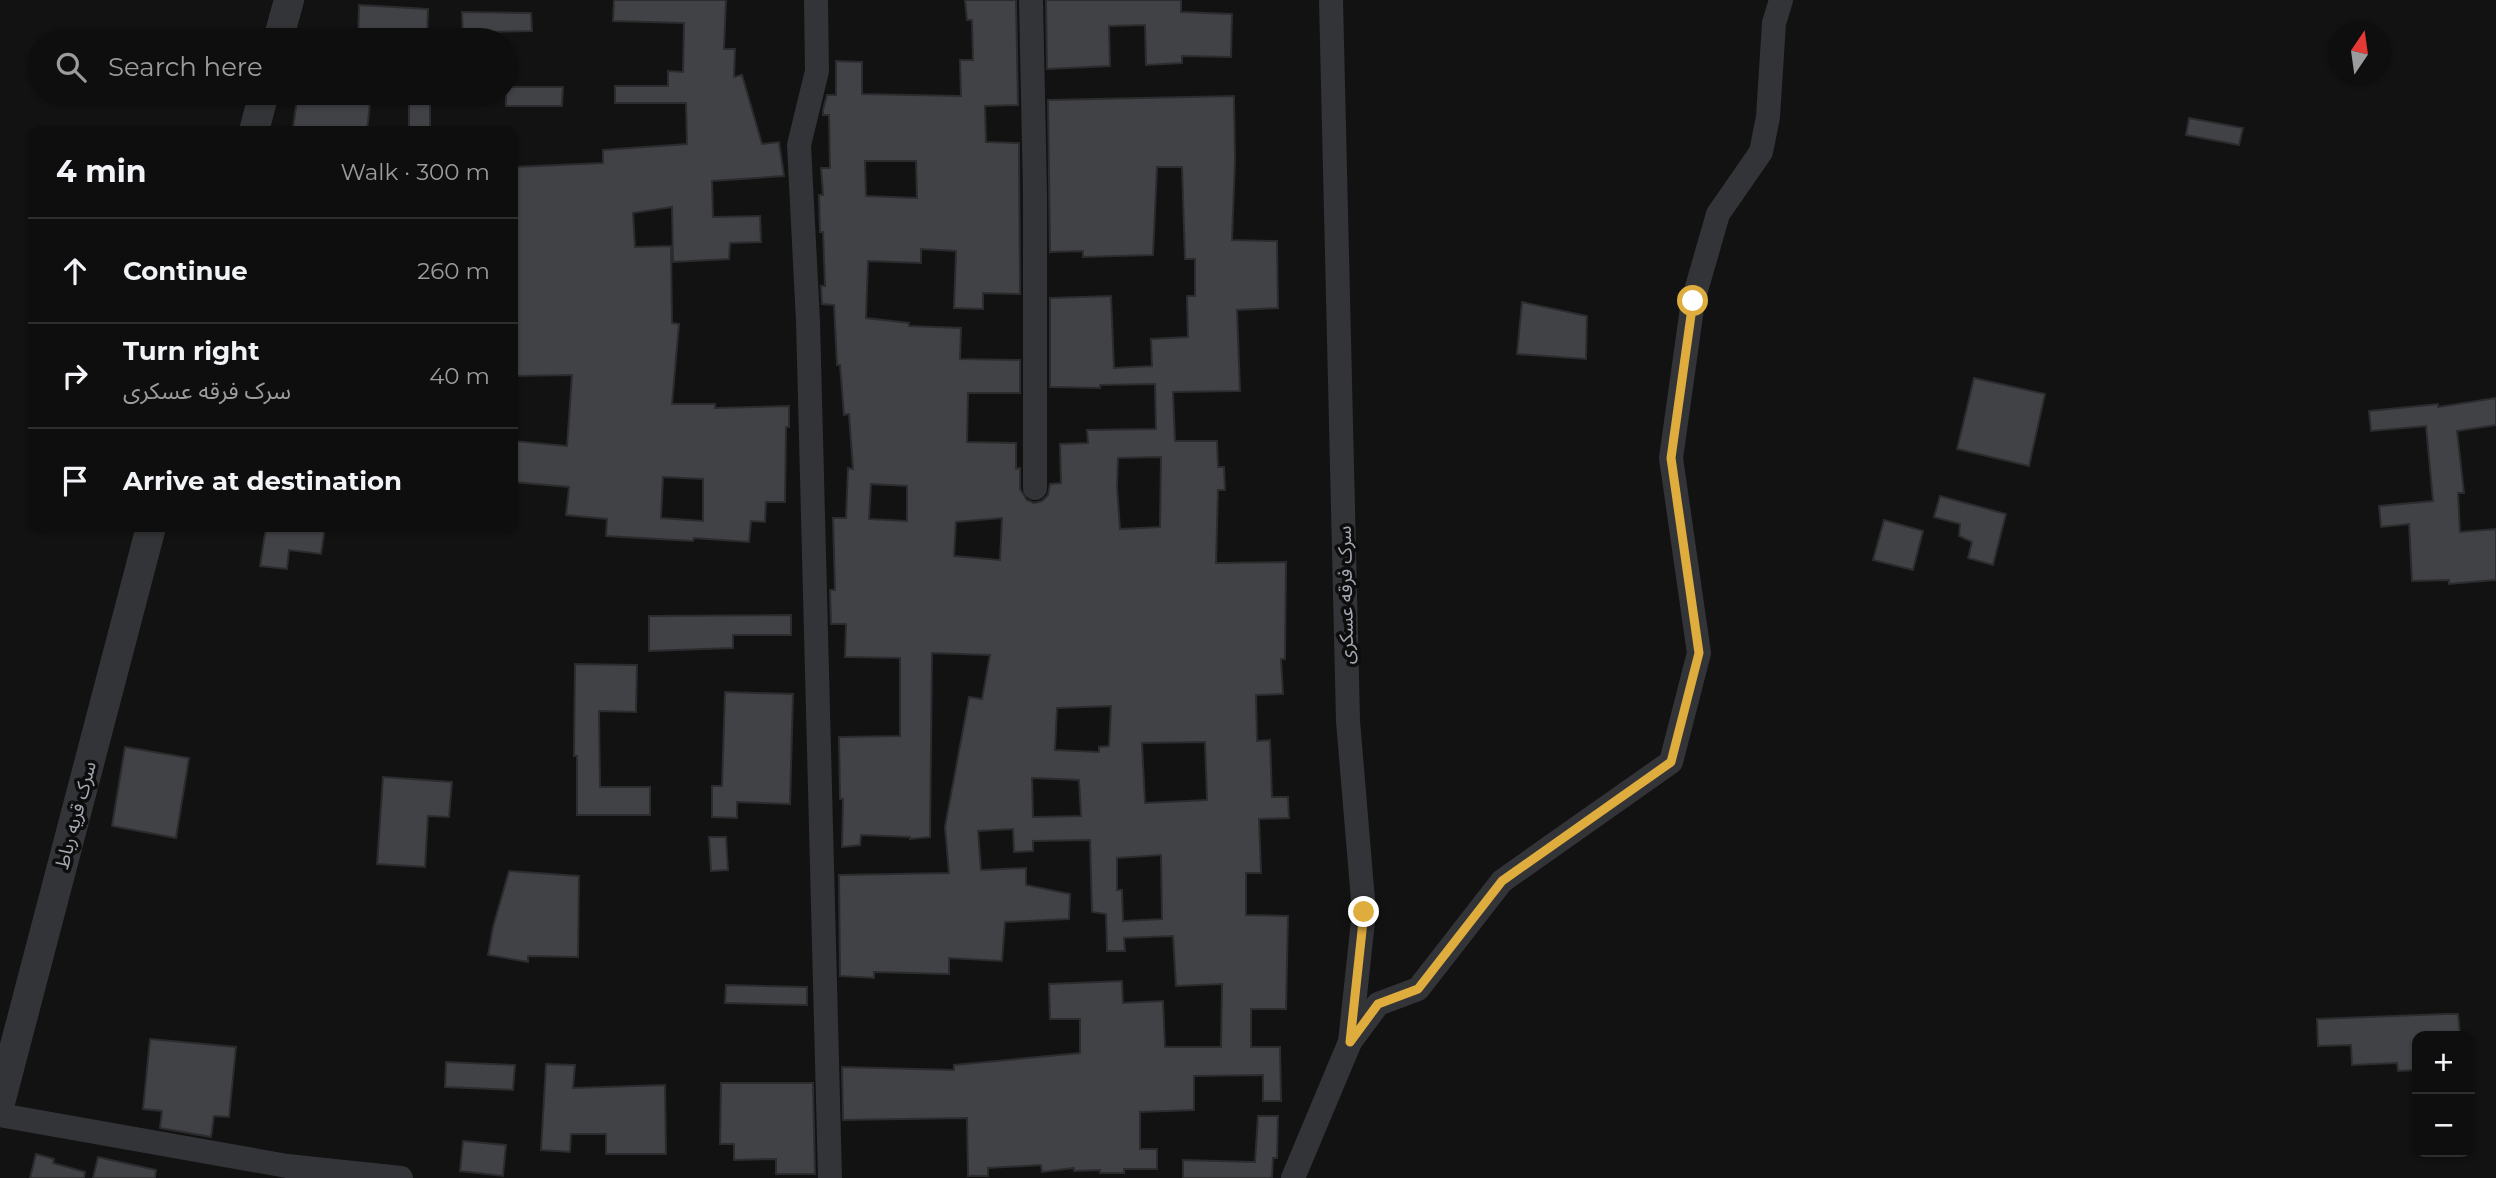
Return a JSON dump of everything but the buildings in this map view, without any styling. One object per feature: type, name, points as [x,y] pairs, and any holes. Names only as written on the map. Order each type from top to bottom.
[{"type":"street","points":[[281,28],[289,0]]},
{"type":"street","points":[[816,0],[817,71],[799,145],[808,321],[830,1178]]},
{"type":"street","points":[[1031,0],[1035,193],[1035,488]]},
{"type":"street","name":"سرک فرقه عسکری","points":[[1293,1178],[1350,1042],[1364,912],[1348,721],[1331,0]]},
{"type":"street","points":[[1350,1042],[1378,1004],[1418,989],[1502,881],[1671,762],[1699,653],[1671,458],[1693,301],[1718,214],[1761,152],[1768,117],[1774,23],[1781,0]]},
{"type":"street","points":[[255,126],[261,105]]},
{"type":"street","name":"سرک قریه رباط","points":[[0,1103],[150,532]]},
{"type":"street","points":[[0,1115],[287,1166],[401,1178]]},
{"type":"route","points":[[1364,912],[1350,1042],[1378,1004],[1418,989],[1502,881],[1671,762],[1699,653],[1671,458],[1693,301]]}]
